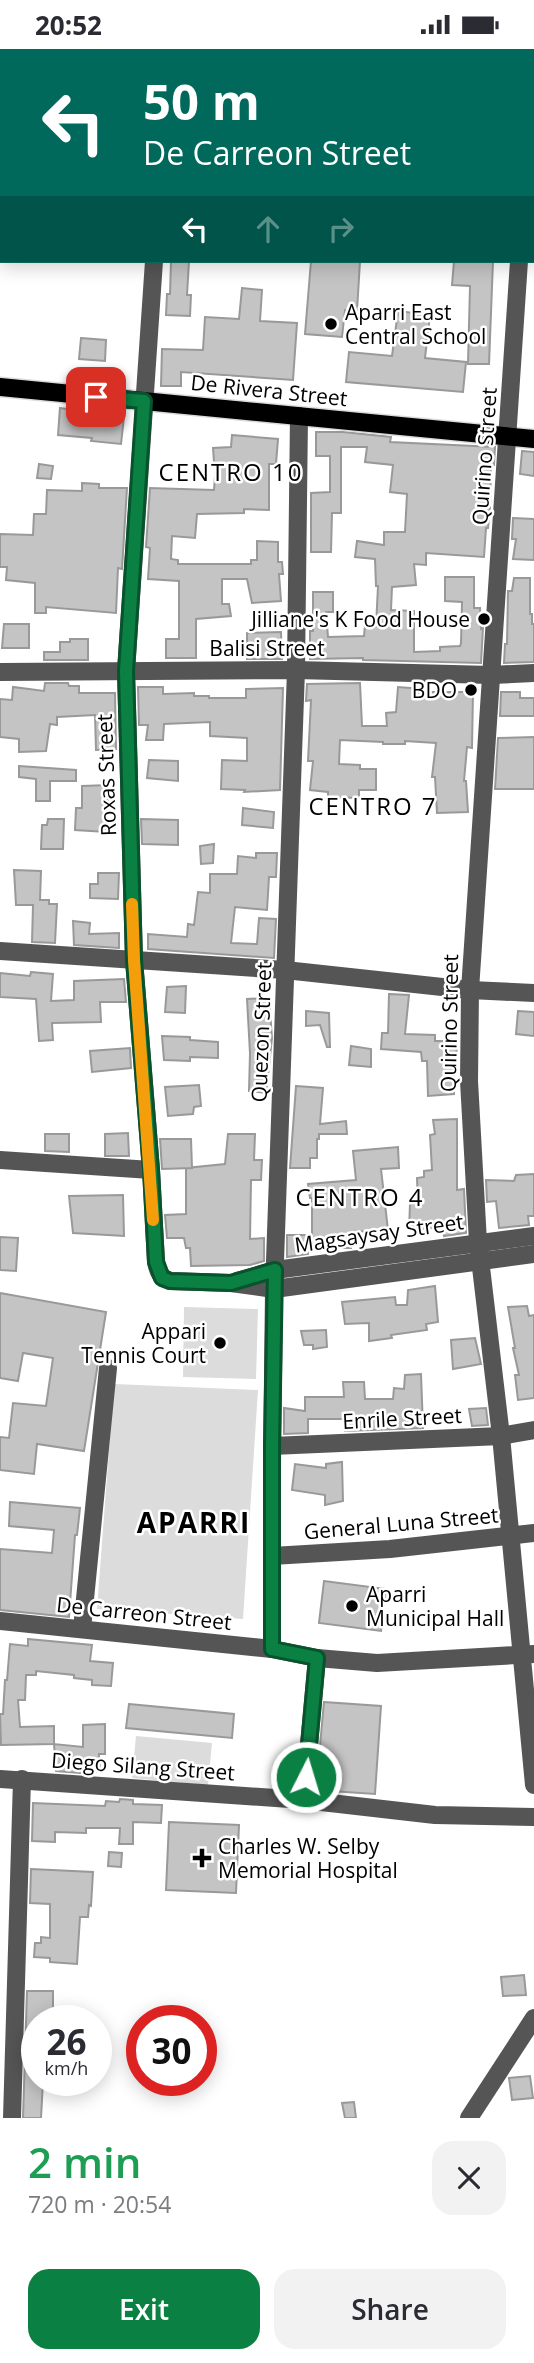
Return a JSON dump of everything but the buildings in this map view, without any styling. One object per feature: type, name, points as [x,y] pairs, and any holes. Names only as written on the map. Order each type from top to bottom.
[{"type":"main road","name":"De Rivera Street","points":[[0,387],[534,439]]},
{"type":"street","name":"Roxas Street","points":[[154,263],[126,671],[134,960],[156,1262],[162,1278],[170,1281]]},
{"type":"street","name":"Quirino Street","points":[[519,263],[470,991],[470,1081],[478,1243],[510,1536],[528,1655],[534,1785]]},
{"type":"street","name":"Quezon Street","points":[[272,1649],[274,1289],[296,670],[299,416]]},
{"type":"street","name":"Balisi Street","points":[[0,672],[296,670],[491,675],[534,673]]},
{"type":"street","points":[[0,951],[285,970],[470,991],[534,993]]},
{"type":"street","points":[[0,1160],[151,1170]]},
{"type":"street","name":"Magsaysay Street","points":[[231,1283],[275,1270],[534,1236]]},
{"type":"street","name":"Magsaysay Street","points":[[170,1281],[231,1283],[274,1289],[534,1254]]},
{"type":"street","points":[[82,1629],[108,1368]]},
{"type":"street","name":"Enrile Street","points":[[272,1446],[501,1436],[534,1430]]},
{"type":"street","name":"General Luna Street","points":[[272,1556],[390,1549],[534,1533]]},
{"type":"street","name":"De Carreon Street","points":[[0,1621],[272,1649],[317,1658],[377,1663],[528,1655]]},
{"type":"street","points":[[304,1800],[317,1658]]},
{"type":"street","name":"Diego Silang Street","points":[[0,1779],[304,1800],[435,1815],[534,1817]]},
{"type":"street","points":[[12,2118],[22,1779]]},
{"type":"street","points":[[474,2117],[534,2018]]},
{"type":"shaded area","name":"Appari Tennis Court","points":[[184,1307],[258,1309],[256,1379],[183,1377]]},
{"type":"shaded area","points":[[114,1384],[258,1390],[243,1619],[97,1609]]},
{"type":"shaded area","points":[[136,1736],[212,1743],[208,1785],[132,1778]]},
{"type":"slow traffic","points":[[132,904],[153,1220]]},
{"type":"place","name":"Aparri East Central School","points":[[331,324]]},
{"type":"place","name":"Jilliane's K Food House","points":[[484,619]]},
{"type":"place","name":"BDO","points":[[471,690]]},
{"type":"place","name":"Appari Tennis Court","points":[[220,1343]]},
{"type":"place","name":"Aparri Municipal Hall","points":[[352,1606]]},
{"type":"place","name":"Charles W. Selby Memorial Hospital","points":[[202,1858]]},
{"type":"district","name":"CENTRO 10","points":[[231,471]]},
{"type":"district","name":"CENTRO 7","points":[[373,805]]},
{"type":"district","name":"CENTRO 4","points":[[360,1196]]},
{"type":"district","name":"APARRI","points":[[194,1522]]},
{"type":"route","points":[[96,397],[144,401],[126,671],[134,960],[156,1262],[162,1278],[170,1281],[231,1283],[275,1270],[272,1649],[317,1658],[306,1777]]}]
